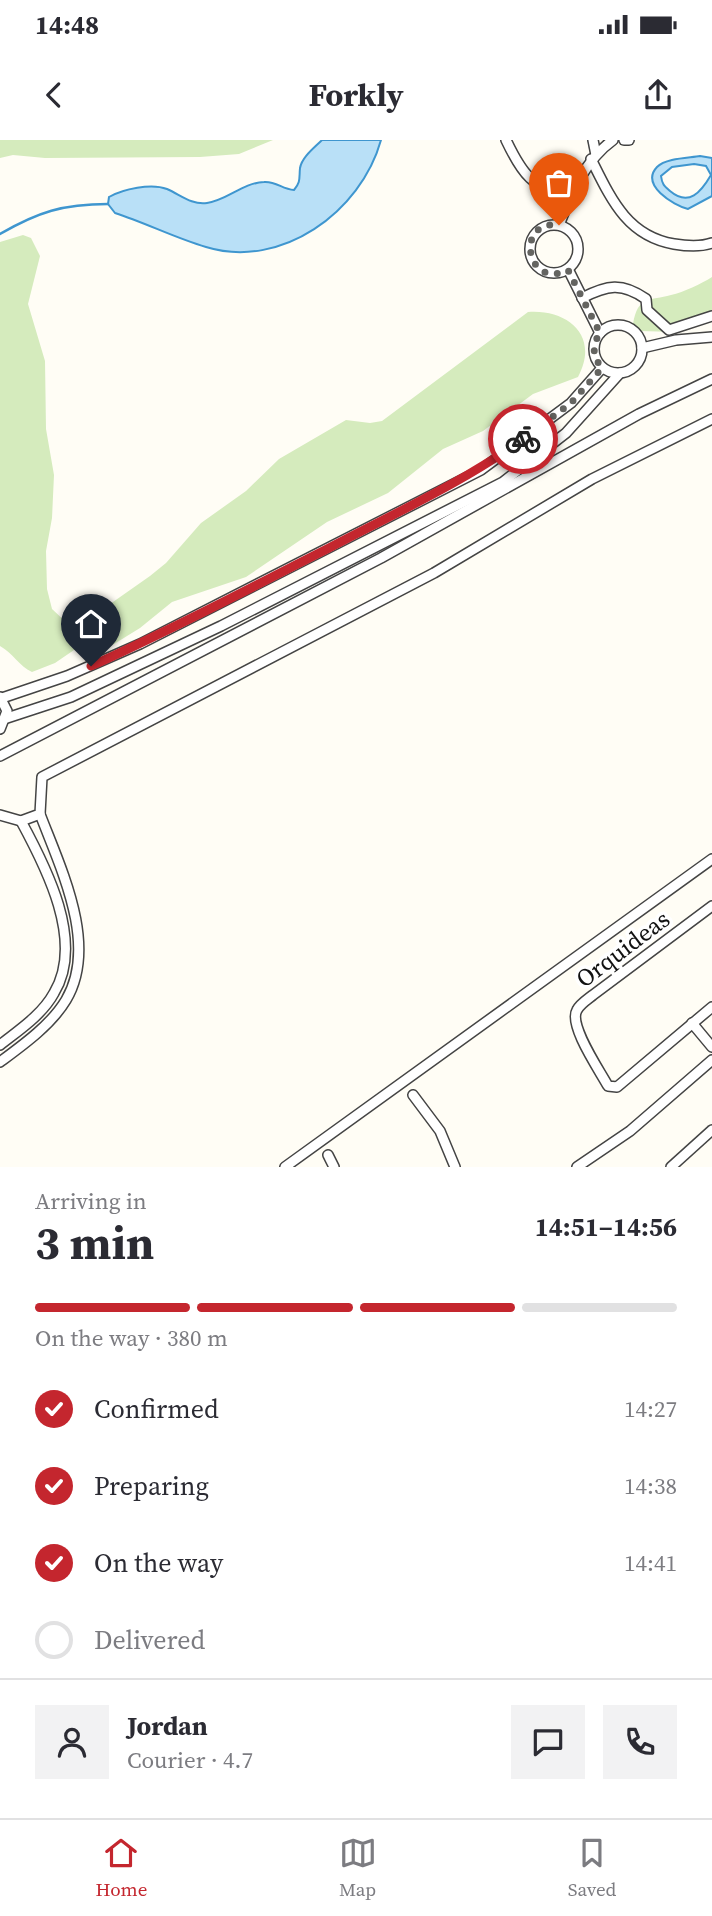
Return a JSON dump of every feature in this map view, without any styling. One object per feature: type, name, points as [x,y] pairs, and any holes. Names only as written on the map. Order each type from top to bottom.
[{"type":"street","points":[[506,140],[521,171],[528,178],[569,201]]},
{"type":"street","points":[[593,140],[594,157],[617,209],[644,235],[682,245],[712,243]]},
{"type":"street","points":[[559,225],[594,157],[613,140]]},
{"type":"street","points":[[559,225],[570,230],[579,245],[576,261],[568,270],[547,273],[540,270],[531,257],[534,235],[547,226],[559,225]]},
{"type":"street","points":[[568,270],[600,333]]},
{"type":"street","points":[[582,298],[607,286],[620,285],[646,299],[647,310],[669,330],[712,316]]},
{"type":"street","points":[[6,718],[71,697],[221,626],[503,482],[566,433],[620,373],[637,363],[642,348],[636,333],[629,328],[613,325],[600,333],[594,347],[594,355],[602,368],[620,373]]},
{"type":"street","points":[[642,348],[676,340],[712,337]]},
{"type":"street","points":[[0,729],[6,718],[1,697],[66,676],[140,644],[481,470],[571,403],[602,368]]},
{"type":"street","points":[[0,756],[297,603],[639,414],[712,379]]},
{"type":"street","points":[[0,1062],[42,1029],[67,999],[80,955],[73,901],[40,814],[42,777],[434,573],[592,479],[712,419]]},
{"type":"street","points":[[0,815],[21,821],[40,814]]},
{"type":"street","points":[[0,1045],[33,1019],[55,992],[66,954],[59,903],[21,821]]},
{"type":"street","points":[[285,1167],[712,859]]},
{"type":"street","name":"Orquideas","points":[[712,906],[593,995],[577,1009],[574,1017],[579,1034],[608,1086],[617,1087],[712,1007]]},
{"type":"street","points":[[693,1022],[712,1046]]},
{"type":"street","points":[[577,1167],[630,1131],[712,1060]]},
{"type":"street","points":[[413,1095],[440,1131],[455,1167]]},
{"type":"street","points":[[671,1167],[712,1130]]},
{"type":"street","points":[[328,1155],[334,1167]]},
{"type":"green space","points":[[0,140],[273,140],[239,154],[200,157],[45,158],[13,155],[0,158]]},
{"type":"green space","points":[[23,235],[31,238],[40,256],[28,304],[45,361],[46,429],[54,475],[52,518],[46,551],[47,589],[52,609],[67,623],[74,625],[103,609],[150,576],[166,563],[201,523],[246,491],[279,459],[346,420],[370,423],[382,421],[528,312],[556,315],[576,328],[585,349],[584,362],[578,377],[533,394],[483,431],[443,449],[388,493],[327,522],[246,577],[172,602],[140,628],[106,649],[74,650],[55,663],[32,672],[0,646],[0,242]]},
{"type":"green space","points":[[712,277],[712,321],[675,332],[640,331],[633,324],[638,308],[646,301],[681,292]]},
{"type":"water","points":[[322,140],[381,140],[371,166],[356,190],[337,212],[314,229],[289,242],[262,250],[234,252],[206,247],[115,213],[108,204],[109,197],[115,194],[145,187],[167,189],[201,203],[222,199],[256,183],[272,183],[294,190],[299,182],[303,160]]},
{"type":"water","points":[[700,156],[712,158],[712,196],[688,209],[667,199],[655,187],[653,174],[661,164]],"holes":[[[694,164],[706,166],[711,175],[699,192],[689,197],[677,196],[666,188],[662,181],[661,176],[672,167]]]},
{"type":"waterway","points":[[0,234],[51,211],[108,204]]},
{"type":"way so far","points":[[523,439],[571,403],[602,368],[594,355],[594,347],[600,333],[568,270],[555,274],[547,273],[540,270],[531,257],[534,235],[547,226],[559,225]]},
{"type":"route","points":[[91,666],[191,619],[481,470],[523,439]]}]
